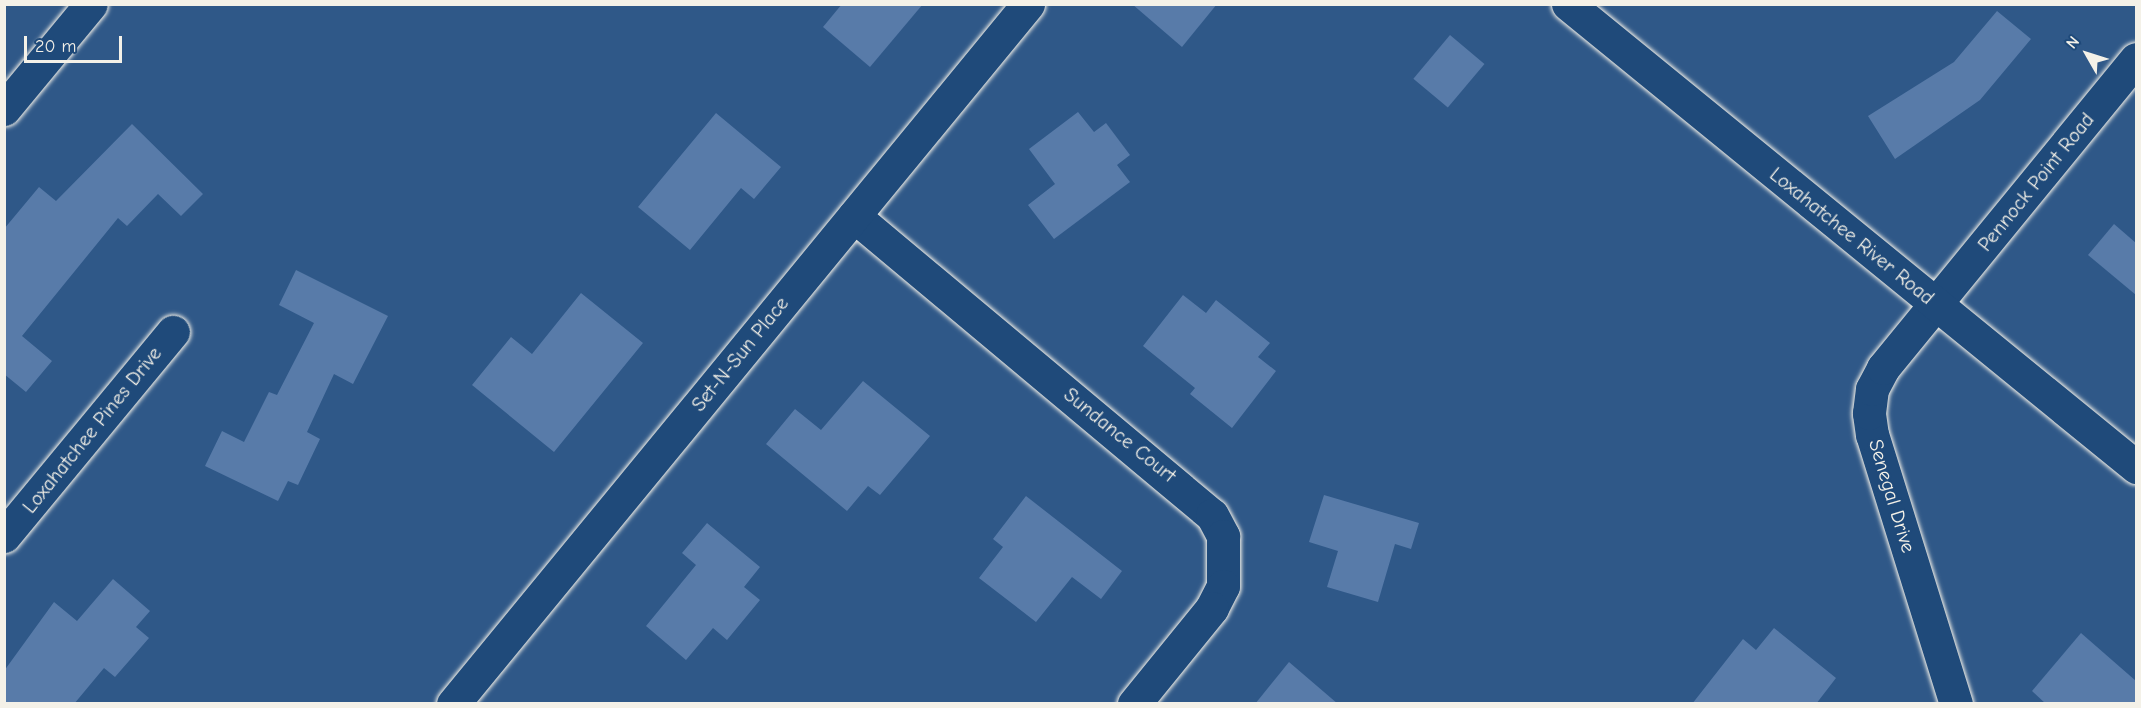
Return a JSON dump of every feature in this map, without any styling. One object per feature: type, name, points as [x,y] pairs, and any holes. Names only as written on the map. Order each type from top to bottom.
[{"type":"street","points":[[4,109],[91,4]]},
{"type":"street","name":"Set-N-Sun Place","points":[[453,704],[1028,4]]},
{"type":"street","name":"Loxahatchee River Road","points":[[1568,4],[2136,468]]},
{"type":"street","name":"Pennock Point Road","points":[[1936,304],[2136,59]]},
{"type":"street","name":"Sundance Court","points":[[854,216],[1212,514],[1223,537],[1223,586],[1212,608],[1134,704]]},
{"type":"street","name":"Senegal Drive","points":[[1936,304],[1883,368],[1872,389],[1869,413],[1956,704]]},
{"type":"street","name":"Loxahatchee Pines Drive","points":[[7,528],[173,332]]},
{"type":"building","points":[[842,4],[923,4],[870,67],[823,27]]},
{"type":"building","points":[[1132,4],[1217,4],[1182,47]]},
{"type":"building","points":[[1997,11],[2031,39],[1980,100],[1895,159],[1868,116],[1954,62]]},
{"type":"building","points":[[1450,35],[1484,64],[1448,108],[1413,79]]},
{"type":"building","points":[[1078,112],[1094,132],[1106,123],[1130,155],[1117,165],[1130,182],[1054,239],[1028,205],[1055,184],[1029,149]]},
{"type":"building","points":[[716,113],[781,167],[754,199],[741,188],[690,250],[638,207]]},
{"type":"building","points":[[132,124],[203,194],[181,216],[158,194],[127,226],[118,218],[22,336],[52,361],[26,392],[4,374],[4,229],[39,187],[56,201]]},
{"type":"building","points":[[2114,224],[2136,243],[2136,295],[2088,255]]},
{"type":"building","points":[[296,270],[388,316],[353,384],[334,374],[307,432],[320,439],[298,485],[288,481],[278,501],[205,466],[222,431],[244,442],[269,392],[277,395],[314,323],[279,305]]},
{"type":"building","points":[[581,293],[643,343],[554,452],[472,385],[511,337],[532,354]]},
{"type":"building","points":[[1183,295],[1206,313],[1216,300],[1270,343],[1258,357],[1276,371],[1232,428],[1190,394],[1195,388],[1143,346]]},
{"type":"building","points":[[863,381],[930,436],[880,495],[868,486],[847,511],[766,444],[795,409],[821,430]]},
{"type":"building","points":[[1324,495],[1419,523],[1411,549],[1395,544],[1378,602],[1327,587],[1338,551],[1309,542]]},
{"type":"building","points":[[1026,496],[1122,571],[1101,599],[1072,577],[1036,622],[979,578],[1003,547],[993,539]]},
{"type":"building","points":[[707,523],[760,567],[744,587],[760,600],[727,640],[713,628],[686,660],[646,626],[696,565],[682,553]]},
{"type":"building","points":[[113,579],[150,611],[136,627],[149,638],[115,677],[104,668],[74,704],[4,704],[4,671],[54,602],[77,621]]},
{"type":"building","points":[[1774,628],[1836,678],[1816,704],[1692,704],[1743,639],[1756,650]]},
{"type":"building","points":[[2081,633],[2136,681],[2136,704],[2046,704],[2032,691]]},
{"type":"building","points":[[1289,662],[1338,704],[1255,704]]}]
